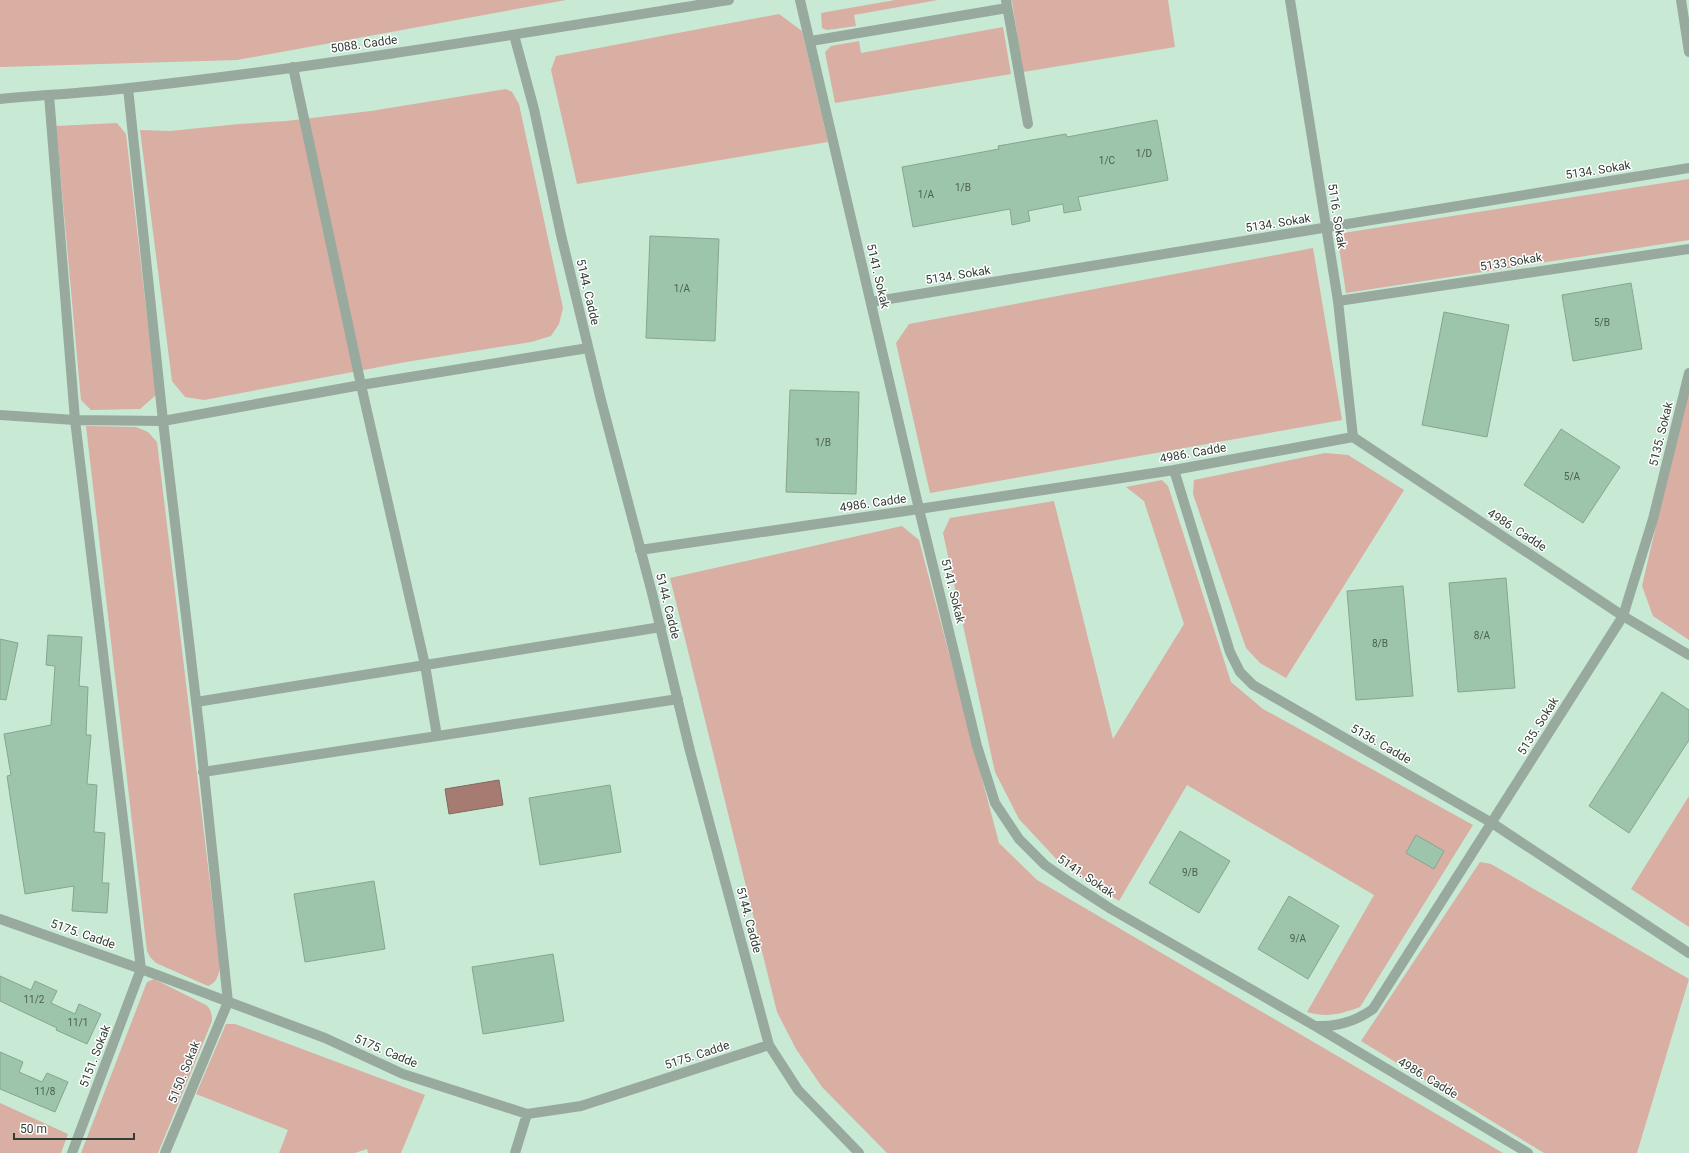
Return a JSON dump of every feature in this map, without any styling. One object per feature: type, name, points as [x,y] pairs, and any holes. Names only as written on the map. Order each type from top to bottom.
[{"type":"street","name":"5088. Cadde","points":[[0,99],[128,88],[293,67],[514,35],[730,0]]},
{"type":"street","name":"5141. Sokak","points":[[800,0],[811,41],[871,302],[977,746],[996,803],[1019,840],[1045,864],[1111,909],[1315,1026]]},
{"type":"street","name":"5116. Sokak","points":[[1290,0],[1338,301],[1353,437]]},
{"type":"street","points":[[1681,0],[1689,52]]},
{"type":"street","points":[[811,41],[1006,4],[1028,124]]},
{"type":"street","name":"5144. Cadde","points":[[514,35],[534,109],[561,235],[588,348],[661,627],[690,751],[769,1045],[798,1090],[859,1153]]},
{"type":"street","points":[[293,67],[361,385],[425,664],[438,736]]},
{"type":"street","points":[[128,88],[163,421],[196,702],[228,1002]]},
{"type":"street","points":[[49,95],[75,420],[142,969]]},
{"type":"street","name":"5134. Sokak","points":[[871,302],[1689,168]]},
{"type":"street","name":"5133 Sokak","points":[[1338,301],[1689,249]]},
{"type":"street","points":[[0,415],[75,420],[163,421],[361,385],[588,348]]},
{"type":"street","name":"5135. Sokak","points":[[1315,1026],[1332,1026],[1348,1022],[1360,1018],[1373,1009],[1623,616],[1653,519],[1689,373]]},
{"type":"street","name":"4986. Cadde","points":[[640,550],[1174,470],[1353,437],[1623,616],[1689,655]]},
{"type":"street","name":"5136. Cadde","points":[[1174,470],[1230,652],[1240,672],[1253,685],[1492,823],[1689,953]]},
{"type":"street","points":[[196,702],[661,627]]},
{"type":"street","points":[[203,772],[678,699]]},
{"type":"street","name":"5175. Cadde","points":[[0,919],[142,969],[324,1038],[403,1074],[527,1114],[581,1106],[769,1045]]},
{"type":"street","name":"5151. Sokak","points":[[72,1153],[142,969]]},
{"type":"street","name":"5150. Sokak","points":[[165,1153],[228,1002]]},
{"type":"street","name":"4986. Cadde","points":[[1315,1026],[1528,1153]]},
{"type":"street","points":[[515,1153],[527,1114]]},
{"type":"shaded area","points":[[0,0],[566,0],[237,60],[0,67]]},
{"type":"shaded area","points":[[895,0],[938,0],[854,15],[856,26],[827,30],[822,28],[821,13]]},
{"type":"shaded area","points":[[1009,0],[1168,0],[1175,47],[1023,72],[1012,1]]},
{"type":"shaded area","points":[[779,14],[802,31],[828,142],[577,184],[551,70],[556,56]]},
{"type":"shaded area","points":[[1003,27],[1011,74],[835,103],[825,52],[831,46],[859,41],[861,53]]},
{"type":"shaded area","points":[[506,89],[512,92],[519,104],[563,308],[559,324],[551,336],[531,342],[406,362],[204,400],[185,397],[172,381],[140,130],[170,131],[286,121],[371,111]]},
{"type":"shaded area","points":[[117,123],[126,134],[156,395],[140,409],[91,410],[81,400],[56,126]]},
{"type":"shaded area","points":[[1689,179],[1689,240],[1346,293],[1337,234]]},
{"type":"shaded area","points":[[1313,248],[1342,420],[930,493],[896,343],[909,324]]},
{"type":"shaded area","points":[[1689,384],[1689,640],[1653,616],[1642,586]]},
{"type":"shaded area","points":[[86,426],[136,427],[148,432],[157,442],[220,966],[214,983],[208,986],[156,963],[147,951]]},
{"type":"shaded area","points":[[1325,453],[1348,455],[1404,490],[1286,678],[1260,663],[1246,648],[1193,494],[1194,480]]},
{"type":"shaded area","points":[[1162,480],[1168,486],[1231,682],[1263,709],[1473,825],[1360,1007],[1346,1012],[1328,1015],[1307,1012],[1374,895],[1187,785],[1119,901],[1060,863],[1019,819],[995,772],[943,533],[950,518],[1054,501],[1113,739],[1184,624],[1144,501],[1126,487]]},
{"type":"shaded area","points":[[902,526],[919,540],[999,843],[1037,880],[1503,1153],[887,1153],[822,1087],[796,1049],[777,1012],[670,578]]},
{"type":"shaded area","points":[[499,780],[503,805],[449,814],[445,789]]},
{"type":"shaded area","points":[[1689,796],[1689,927],[1631,889]]},
{"type":"shaded area","points":[[1480,862],[1491,864],[1689,979],[1637,1153],[1544,1153],[1361,1041]]},
{"type":"shaded area","points":[[154,979],[206,1005],[210,1010],[212,1018],[158,1153],[81,1153],[147,982]]},
{"type":"shaded area","points":[[226,1024],[235,1024],[425,1095],[401,1153],[368,1153],[367,1149],[355,1153],[279,1153],[288,1130],[196,1094]]},
{"type":"shaded area","points":[[0,1103],[68,1134],[61,1153],[0,1153]]},
{"type":"building","points":[[1157,120],[1168,180],[1078,197],[1081,210],[1064,213],[1063,204],[1028,211],[1030,221],[1012,225],[1010,209],[913,227],[902,167],[999,149],[998,146],[1066,134],[1067,137]]},
{"type":"building","points":[[650,236],[719,239],[715,341],[646,338]]},
{"type":"building","points":[[1631,283],[1642,349],[1573,361],[1562,295]]},
{"type":"building","points":[[1444,312],[1509,325],[1487,437],[1422,425]]},
{"type":"building","points":[[790,390],[859,392],[856,494],[786,492]]},
{"type":"building","points":[[1561,429],[1620,467],[1583,523],[1524,485]]},
{"type":"building","points":[[1506,578],[1515,688],[1458,692],[1449,583]]},
{"type":"building","points":[[1403,586],[1413,696],[1356,700],[1347,591]]},
{"type":"building","points":[[48,635],[82,637],[79,686],[88,687],[86,735],[91,735],[87,784],[97,785],[94,832],[105,833],[102,883],[109,883],[107,913],[72,911],[74,886],[25,894],[7,776],[11,775],[4,734],[51,725],[55,666],[46,665]]},
{"type":"building","points":[[0,639],[18,643],[6,700],[0,699]]},
{"type":"building","points":[[1662,692],[1689,710],[1689,740],[1629,833],[1589,806]]},
{"type":"building","points":[[610,785],[621,852],[540,865],[529,798]]},
{"type":"building","points":[[1180,831],[1230,861],[1199,913],[1149,883]]},
{"type":"building","points":[[1416,835],[1444,851],[1434,869],[1406,853]]},
{"type":"building","points":[[374,881],[385,949],[305,962],[294,894]]},
{"type":"building","points":[[1289,896],[1339,926],[1308,979],[1258,949]]},
{"type":"building","points":[[553,954],[564,1021],[483,1034],[472,967]]},
{"type":"building","points":[[0,976],[31,990],[35,981],[57,991],[51,1003],[75,1014],[79,1004],[101,1014],[87,1044],[0,1001]]},
{"type":"building","points":[[0,1052],[23,1062],[19,1072],[42,1082],[47,1073],[68,1082],[55,1112],[0,1089]]}]
